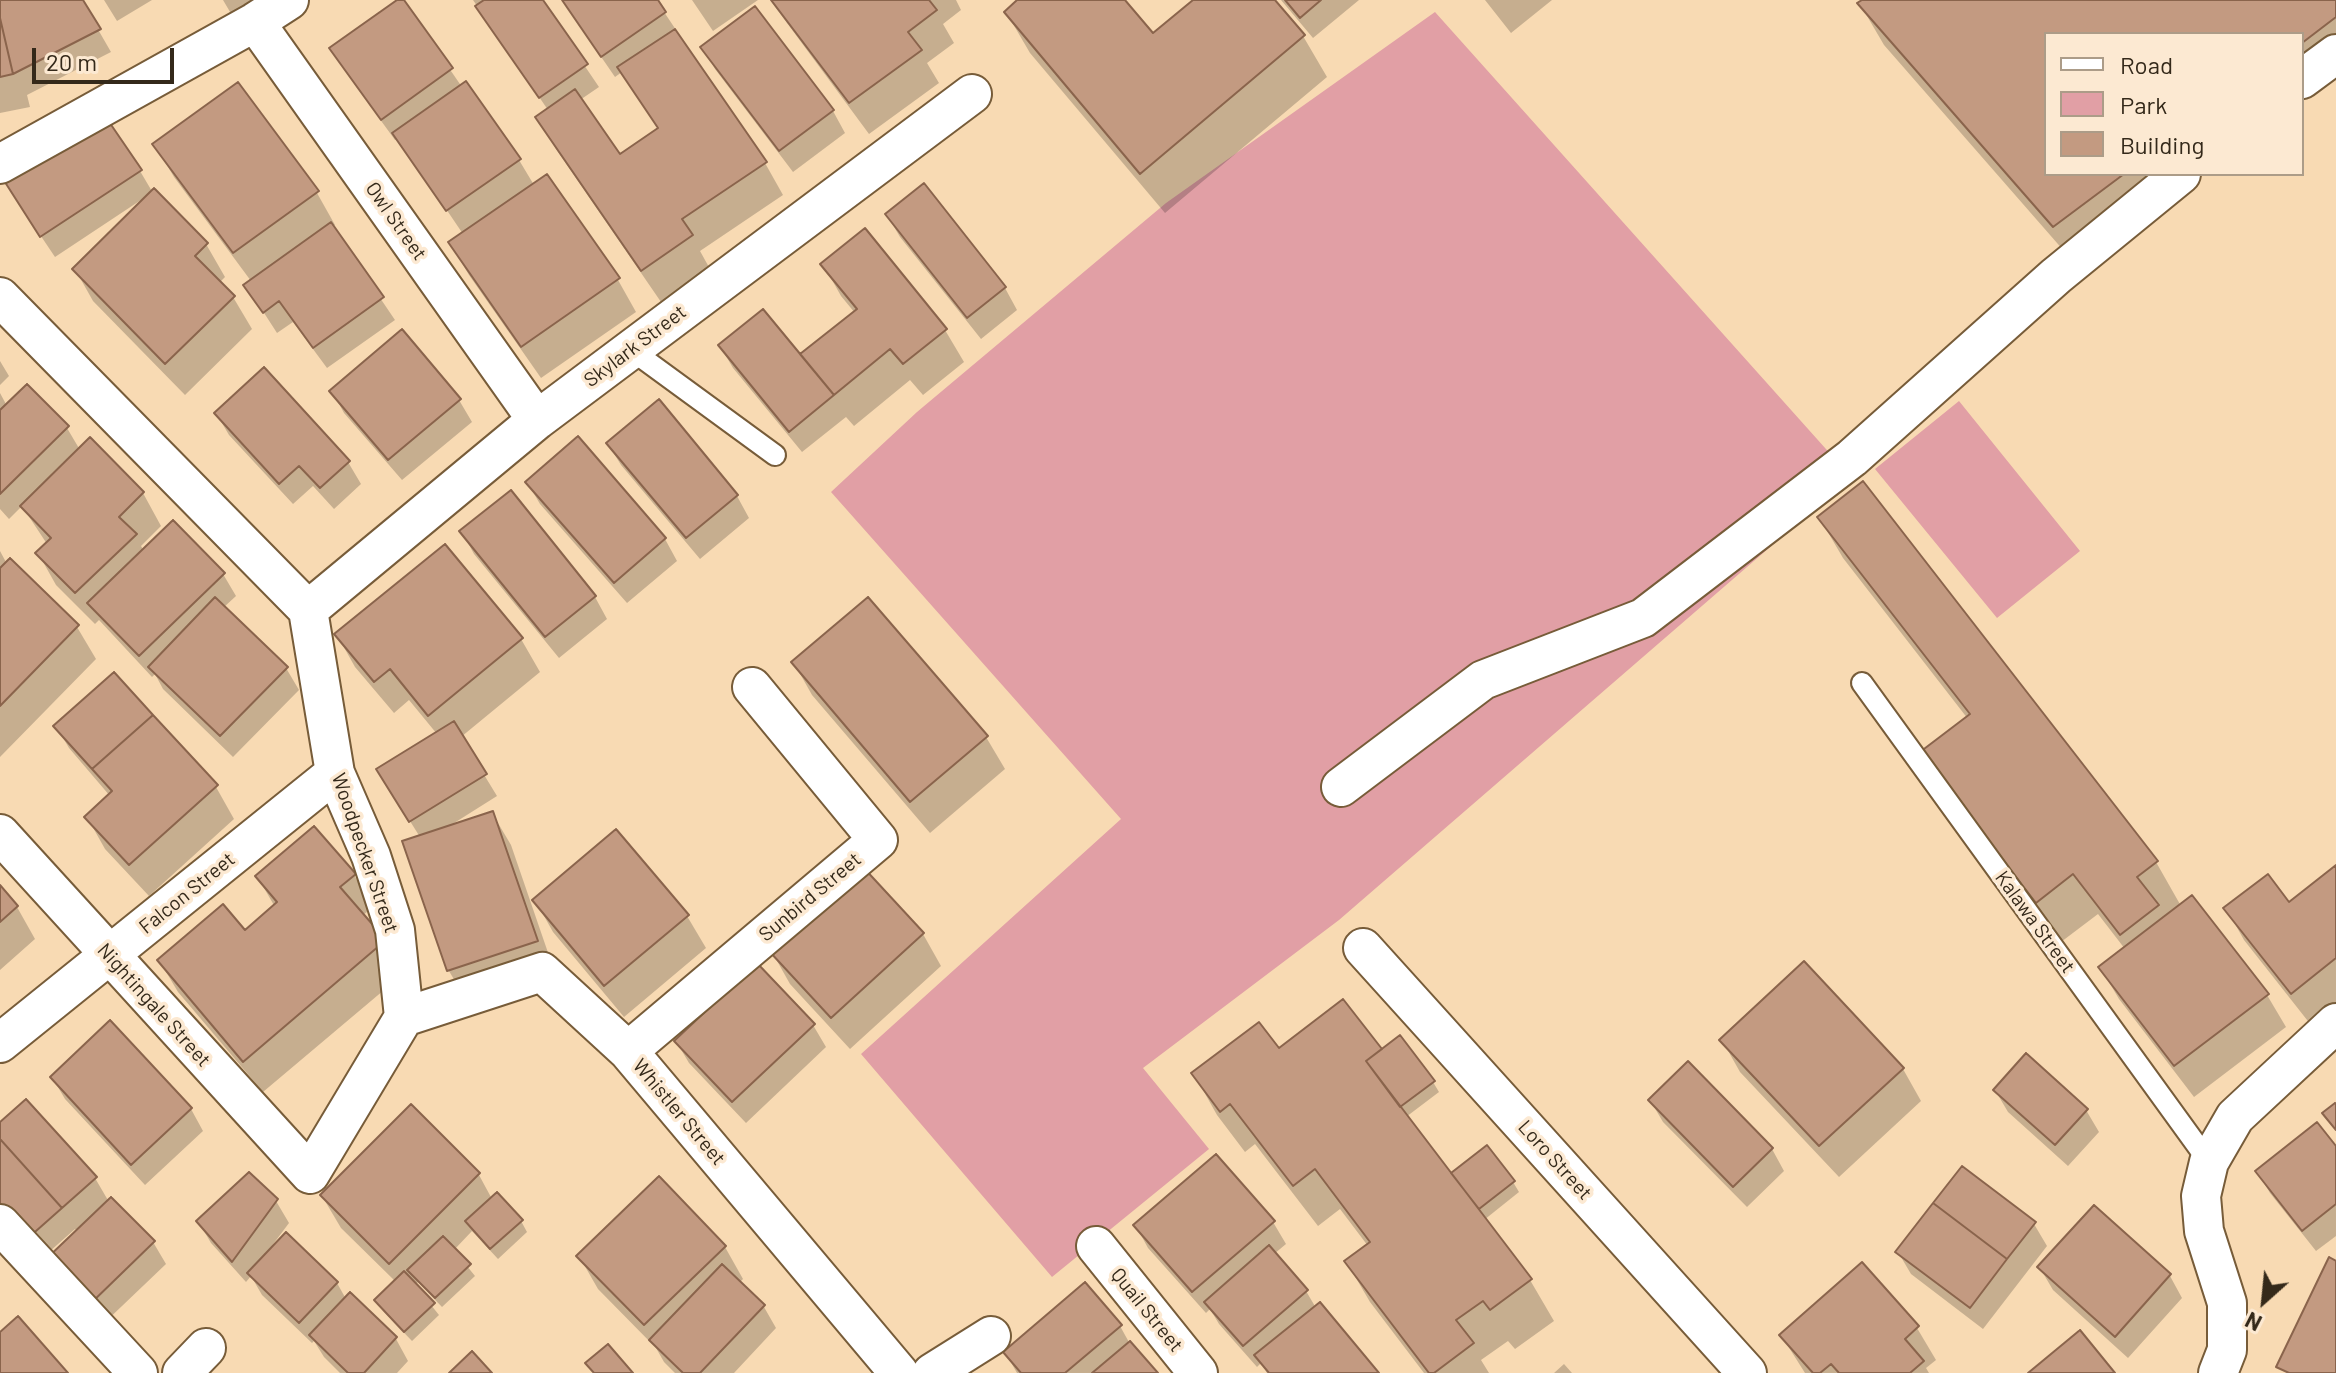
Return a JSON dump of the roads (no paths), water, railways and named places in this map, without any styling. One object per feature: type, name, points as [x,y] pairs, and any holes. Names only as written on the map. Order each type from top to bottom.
[{"type":"street","points":[[0,164],[289,0]]},
{"type":"street","name":"Owl Street","points":[[255,22],[537,420]]},
{"type":"street","points":[[2304,78],[2336,54]]},
{"type":"street","name":"Skylark Street","points":[[308,610],[537,420],[972,94]]},
{"type":"street","points":[[1341,787],[1483,680],[1643,618],[1852,458],[2056,276],[2179,176]]},
{"type":"street","points":[[0,297],[308,610]]},
{"type":"street","name":"Woodpecker Street","points":[[308,610],[335,773],[371,856],[395,930],[404,1017]]},
{"type":"street","name":"Sunbird Street","points":[[628,1051],[878,840],[752,687]]},
{"type":"street","name":"Falcon Street","points":[[0,1043],[335,773]]},
{"type":"street","name":"Nightingale Street","points":[[0,834],[310,1174],[404,1017]]},
{"type":"street","name":"Loro Street","points":[[1363,948],[1747,1373]]},
{"type":"street","name":"Whistler Street","points":[[404,1017],[542,972],[628,1051],[899,1373]]},
{"type":"street","points":[[2218,1373],[2227,1350],[2227,1303],[2204,1231],[2201,1196],[2209,1162],[2235,1117],[2336,1023]]},
{"type":"street","points":[[0,1224],[138,1373]]},
{"type":"street","name":"Quail Street","points":[[1096,1246],[1198,1373]]},
{"type":"street","points":[[932,1373],[991,1336]]},
{"type":"lane","points":[[630,349],[775,455]]},
{"type":"lane","name":"Kalawa Street","points":[[1862,683],[2209,1162]]}]
